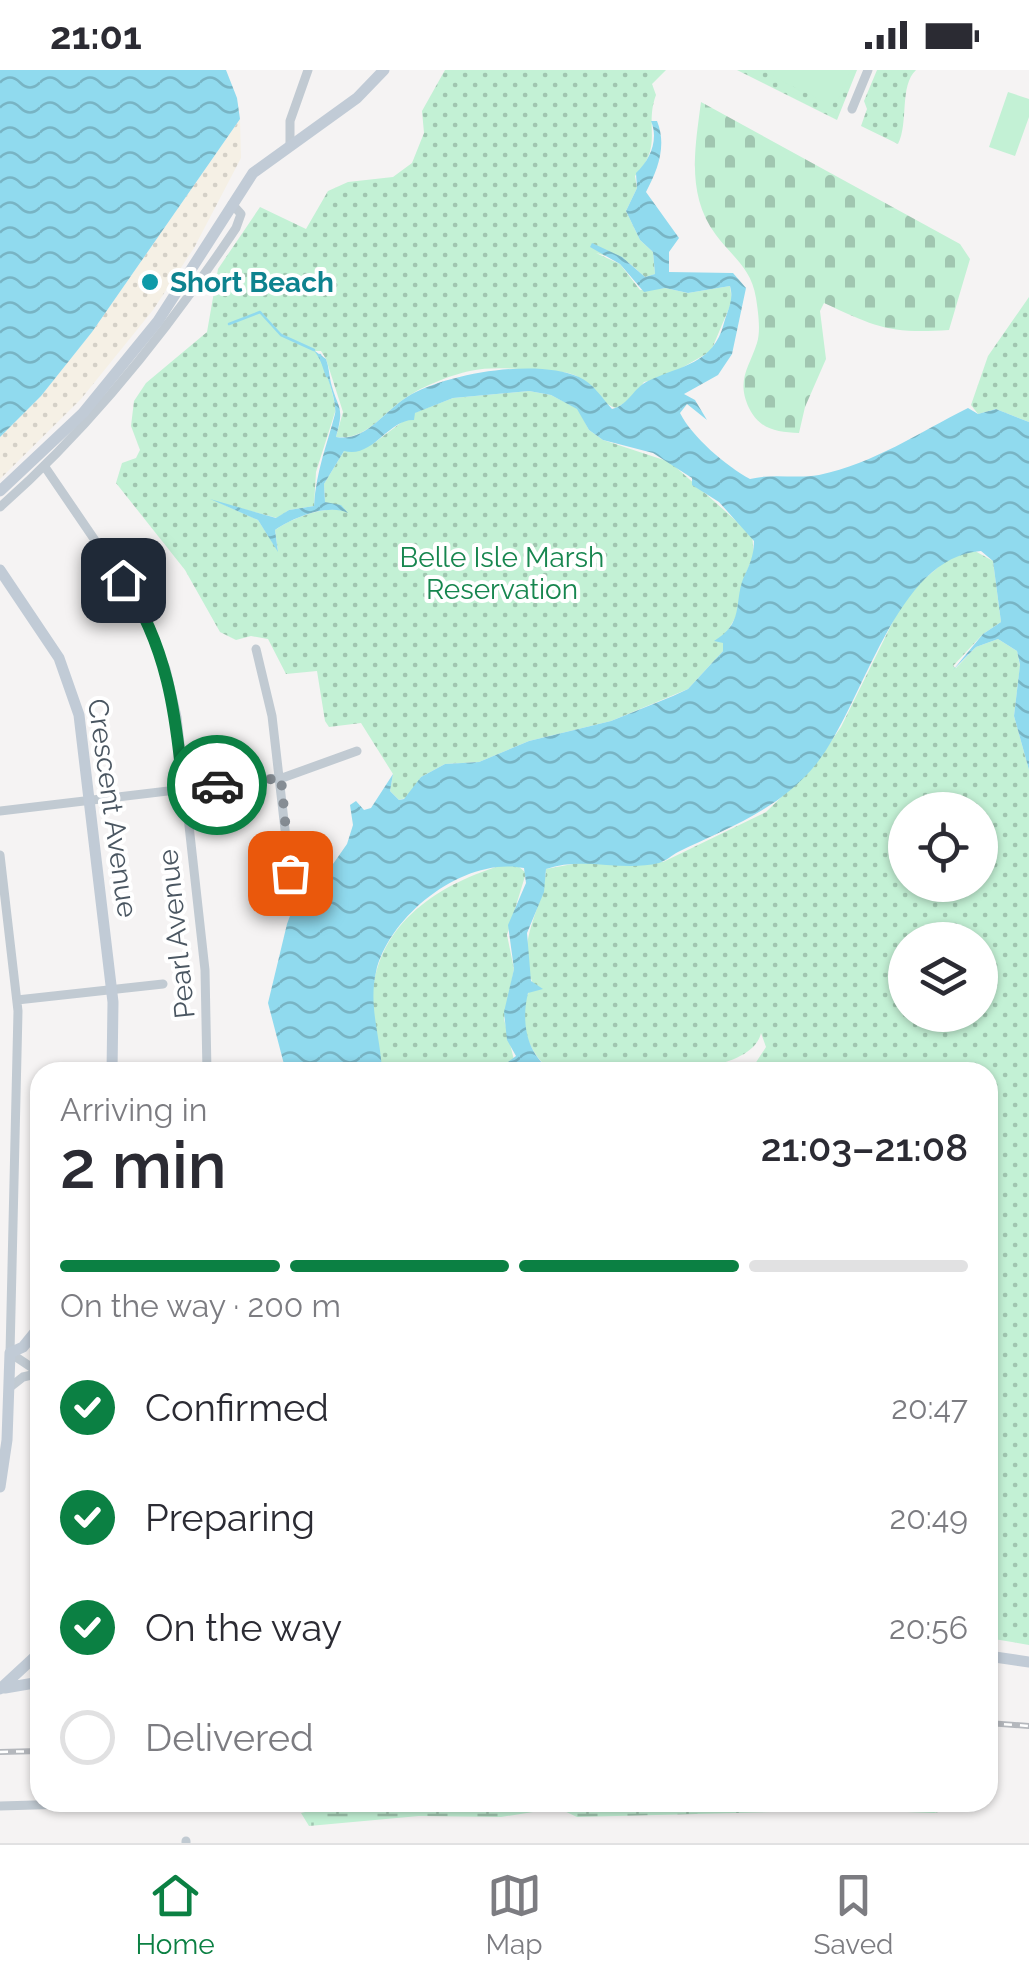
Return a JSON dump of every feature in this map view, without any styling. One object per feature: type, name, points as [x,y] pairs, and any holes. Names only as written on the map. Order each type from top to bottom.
[{"type":"street","points":[[290,143],[290,121],[308,70]]},
{"type":"street","points":[[0,491],[73,423],[124,363],[185,284],[253,173],[358,98],[384,70]]},
{"type":"street","points":[[852,110],[868,70]]},
{"type":"street","points":[[0,506],[80,433],[182,306],[238,224],[241,212],[232,204]]},
{"type":"street","name":"Pearl Avenue","points":[[45,467],[129,589],[154,635],[174,701],[206,982],[207,1062]]},
{"type":"street","name":"Crescent Avenue","points":[[0,570],[52,646],[71,685],[80,720],[112,990],[112,1062]]},
{"type":"street","points":[[256,648],[271,710],[290,873]]},
{"type":"street","points":[[0,811],[281,778],[358,751]]},
{"type":"street","points":[[0,855],[17,1000],[9,1388],[0,1487]]},
{"type":"street","points":[[17,1000],[162,984]]},
{"type":"street","points":[[10,1353],[30,1338]]},
{"type":"street","points":[[10,1353],[30,1366]]},
{"type":"street","points":[[9,1388],[30,1375]]},
{"type":"street","points":[[998,1657],[1029,1662]]},
{"type":"street","points":[[0,1690],[30,1662]]},
{"type":"street","points":[[0,1690],[30,1684]]},
{"type":"street","points":[[0,1806],[30,1805]]},
{"type":"green space","name":"Belle Isle Marsh Reservation","points":[[445,70],[666,70],[652,84],[656,95],[651,146],[635,176],[637,188],[626,211],[640,240],[653,252],[655,274],[645,277],[628,262],[596,253],[620,264],[640,290],[665,288],[688,293],[730,286],[732,301],[711,351],[666,377],[644,382],[631,399],[616,408],[571,374],[504,368],[470,371],[421,389],[357,435],[336,437],[343,412],[326,359],[321,351],[315,351],[325,362],[336,409],[316,472],[314,506],[289,510],[277,518],[220,503],[258,520],[278,551],[275,530],[282,525],[319,511],[346,511],[325,502],[324,484],[344,451],[374,443],[414,413],[453,398],[529,391],[551,395],[578,409],[589,430],[603,440],[670,462],[752,535],[754,554],[744,578],[741,608],[725,635],[723,651],[688,689],[611,721],[529,741],[479,762],[445,764],[421,777],[409,797],[399,800],[390,791],[393,774],[361,723],[329,727],[325,721],[317,671],[286,674],[268,639],[251,636],[236,640],[220,632],[185,570],[116,483],[122,463],[136,458],[140,450],[131,426],[134,401],[146,383],[207,332],[218,269],[260,207],[306,229],[328,191],[348,182],[393,177],[412,163],[424,133],[422,111]]},
{"type":"green space","points":[[737,70],[857,70],[837,120]]},
{"type":"green space","points":[[775,70],[851,70],[837,101],[829,104],[773,77]]},
{"type":"green space","points":[[877,70],[916,70],[908,85],[898,144],[861,126],[867,109],[864,101]]},
{"type":"green space","points":[[1008,92],[1029,99],[1029,117],[1015,156],[989,147]]},
{"type":"green space","points":[[701,102],[960,244],[970,259],[949,330],[884,327],[824,303],[820,311],[826,359],[805,407],[799,433],[764,425],[753,415],[745,398],[745,374],[758,338],[757,303],[750,278],[716,235],[700,204],[695,171]]},
{"type":"green space","points":[[1029,297],[1029,422],[996,409],[978,414],[971,405],[988,356]]},
{"type":"green space","points":[[975,551],[993,561],[1001,622],[983,634],[953,666],[956,668],[976,647],[998,639],[1017,651],[1020,666],[1014,716],[1029,770],[1029,1645],[998,1640],[998,1062],[756,1062],[766,1047],[761,1033],[750,1049],[726,1062],[542,1062],[525,1032],[523,1007],[534,986],[528,969],[528,939],[546,869],[578,863],[663,862],[766,812],[816,763],[841,727],[906,595],[950,557]]},
{"type":"green space","points":[[499,866],[518,866],[526,873],[507,935],[514,969],[504,1019],[514,1060],[380,1062],[372,1003],[383,952],[411,914],[475,875]]},
{"type":"green space","points":[[533,1812],[501,1817],[419,1816],[309,1826],[301,1813]]},
{"type":"green space","points":[[566,1812],[773,1812],[577,1817]]},
{"type":"sand","name":"Short Beach","points":[[240,119],[241,158],[194,248],[153,310],[81,399],[0,479],[0,437],[41,396],[92,332]]},
{"type":"water","points":[[0,70],[226,70],[240,119],[92,332],[41,396],[0,437]]},
{"type":"water","points":[[651,121],[657,121],[661,148],[646,192],[679,238],[669,252],[669,272],[733,273],[746,288],[732,354],[718,375],[684,394],[695,400],[707,420],[687,404],[680,413],[720,459],[750,479],[819,475],[878,455],[968,408],[978,414],[996,409],[1029,422],[1029,770],[1014,716],[1020,665],[1017,651],[998,639],[976,647],[953,670],[983,634],[1001,622],[993,561],[981,551],[951,559],[926,578],[904,605],[834,737],[817,763],[787,793],[753,816],[659,863],[574,864],[546,869],[544,892],[527,933],[531,981],[543,989],[528,993],[525,1015],[531,1047],[542,1062],[508,1062],[516,1056],[507,1040],[504,1012],[514,969],[508,925],[526,883],[524,868],[501,867],[477,871],[432,894],[396,930],[384,951],[374,985],[381,1062],[283,1062],[268,1003],[287,924],[301,886],[333,864],[347,844],[353,825],[350,805],[356,801],[364,810],[371,808],[393,774],[390,791],[399,800],[404,799],[421,777],[445,764],[479,762],[529,741],[611,721],[688,689],[723,651],[723,643],[714,641],[734,620],[754,541],[719,502],[692,485],[692,478],[653,453],[603,440],[589,430],[577,409],[551,395],[529,391],[453,398],[415,413],[414,420],[396,426],[364,449],[344,451],[324,484],[325,502],[341,505],[348,513],[321,511],[282,525],[275,530],[278,552],[258,520],[210,499],[276,518],[289,510],[314,506],[335,408],[324,369],[312,349],[327,362],[340,413],[336,437],[356,435],[407,397],[467,375],[516,369],[561,371],[589,383],[612,409],[648,381],[704,356],[719,337],[730,304],[730,286],[688,293],[665,288],[644,292],[620,264],[590,247],[592,243],[622,257],[645,277],[655,274],[653,252],[640,240],[626,211],[637,188],[636,173],[652,149]]},
{"type":"waterway","points":[[229,324],[260,312],[281,335],[314,350]]},
{"type":"waterway","points":[[320,355],[327,376]]},
{"type":"railway","points":[[998,1724],[1029,1726]]},
{"type":"railway","points":[[0,1752],[30,1751]]},
{"type":"way so far","points":[[217,785],[281,778],[290,873]]},
{"type":"place","name":"Short Beach","points":[[150,282]]},
{"type":"route","points":[[123,580],[154,635],[166,669],[177,717],[183,789],[217,785]]}]
